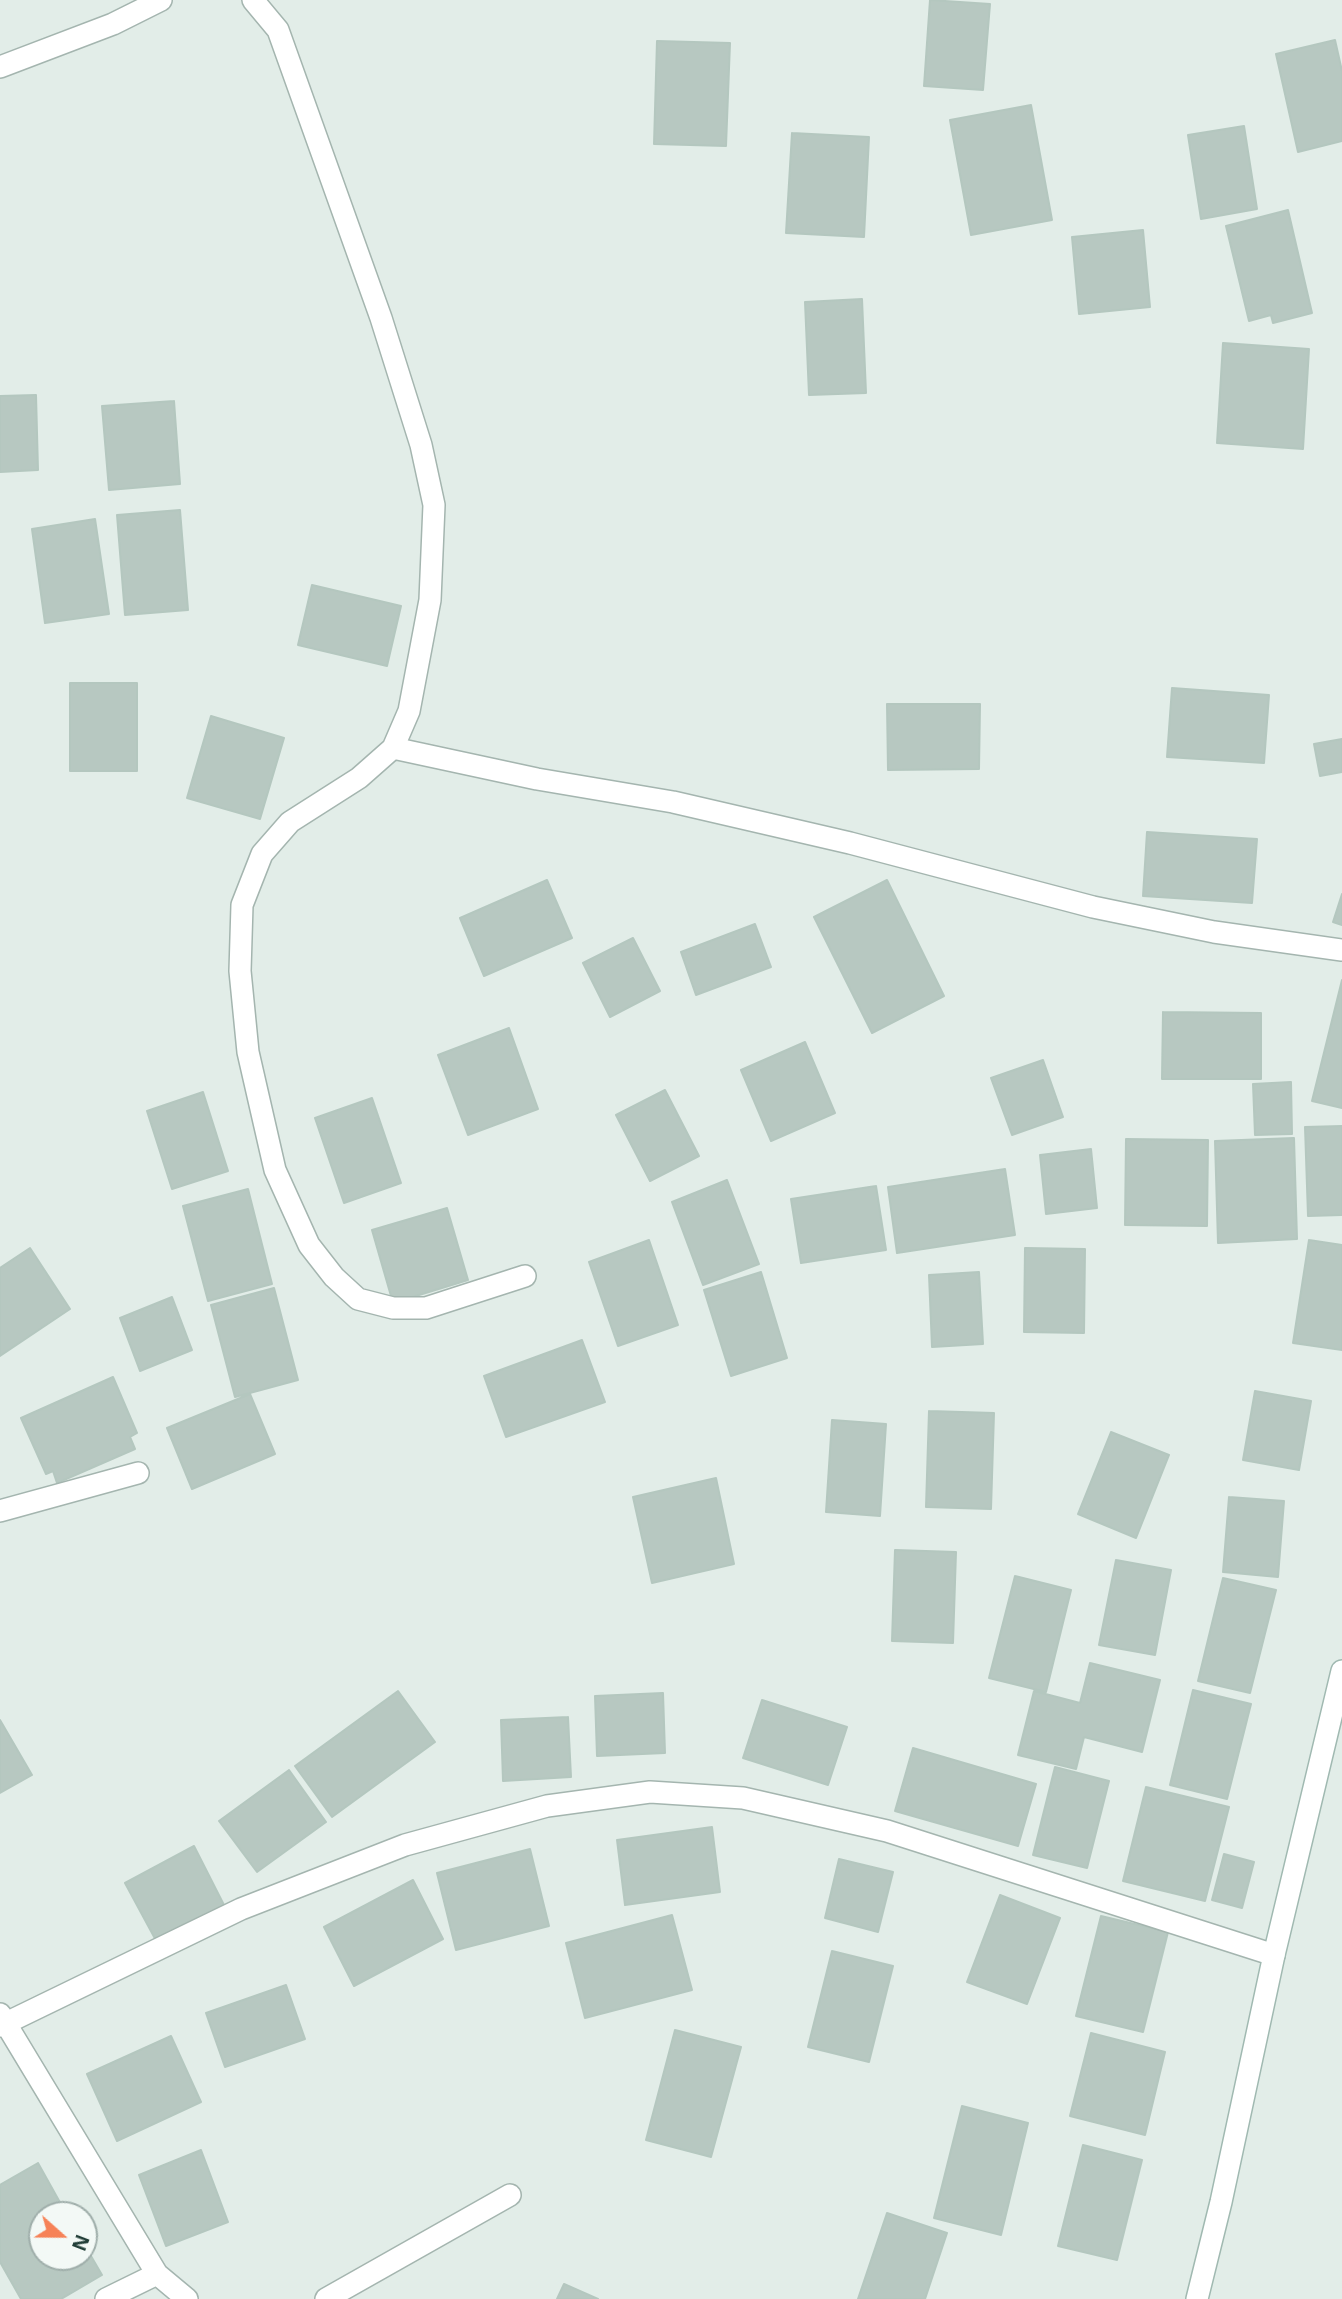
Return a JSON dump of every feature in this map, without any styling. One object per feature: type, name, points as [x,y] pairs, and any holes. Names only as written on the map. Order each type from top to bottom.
[{"type":"street","points":[[0,68],[113,24],[161,0]]},
{"type":"street","points":[[253,0],[278,30],[381,318],[421,446],[434,505],[430,600],[409,711],[393,748],[359,778],[290,822],[262,854],[242,905],[240,971],[248,1052],[275,1170],[309,1245],[334,1277],[358,1299],[393,1308],[426,1308],[525,1276]]},
{"type":"street","points":[[393,748],[537,779],[701,808],[850,843],[1093,907],[1214,932],[1342,950]]},
{"type":"street","points":[[0,1511],[138,1472]]},
{"type":"street","points":[[1197,2299],[1221,2202],[1273,1955],[1342,1671]]},
{"type":"street","points":[[187,2299],[157,2274],[2,2021],[241,1909],[405,1846],[547,1806],[650,1792],[743,1798],[887,1831],[1273,1955]]},
{"type":"street","points":[[327,2299],[510,2194]]},
{"type":"street","points":[[106,2299],[157,2274]]},
{"type":"building","points":[[930,0],[990,4],[983,90],[924,86]]},
{"type":"building","points":[[1335,40],[1342,71],[1342,141],[1298,152],[1276,54]]},
{"type":"building","points":[[657,41],[730,43],[726,146],[654,144]]},
{"type":"building","points":[[1031,105],[1052,220],[971,235],[950,120]]},
{"type":"building","points":[[1244,126],[1257,209],[1201,219],[1188,135]]},
{"type":"building","points":[[792,133],[869,137],[864,237],[786,233]]},
{"type":"building","points":[[1288,210],[1312,313],[1273,323],[1271,315],[1249,321],[1226,226]]},
{"type":"building","points":[[1143,230],[1150,307],[1079,314],[1072,237]]},
{"type":"building","points":[[862,299],[866,393],[809,395],[805,302]]},
{"type":"building","points":[[1223,343],[1309,349],[1303,449],[1217,443]]},
{"type":"building","points":[[36,395],[38,470],[0,472],[0,396]]},
{"type":"building","points":[[174,401],[180,484],[109,490],[102,406]]},
{"type":"building","points":[[180,510],[188,610],[125,615],[117,515]]},
{"type":"building","points":[[95,519],[109,614],[45,623],[32,529]]},
{"type":"building","points":[[312,585],[401,606],[387,666],[298,645]]},
{"type":"building","points":[[70,683],[137,683],[137,771],[70,771]]},
{"type":"building","points":[[1172,688],[1269,695],[1264,763],[1167,757]]},
{"type":"building","points":[[887,704],[980,704],[979,769],[888,770]]},
{"type":"building","points":[[211,716],[284,738],[260,819],[187,798]]},
{"type":"building","points":[[1342,739],[1342,772],[1320,776],[1314,744]]},
{"type":"building","points":[[1147,832],[1257,839],[1252,903],[1143,896]]},
{"type":"building","points":[[547,880],[572,938],[484,976],[460,918]]},
{"type":"building","points":[[887,880],[944,996],[872,1033],[814,917]]},
{"type":"building","points":[[1342,894],[1342,925],[1333,922]]},
{"type":"building","points":[[755,924],[771,967],[696,995],[681,952]]},
{"type":"building","points":[[633,938],[660,991],[610,1017],[583,963]]},
{"type":"building","points":[[1342,980],[1342,1108],[1312,1101]]},
{"type":"building","points":[[1163,1012],[1261,1013],[1261,1079],[1162,1079]]},
{"type":"building","points":[[509,1028],[538,1109],[468,1135],[438,1055]]},
{"type":"building","points":[[805,1042],[835,1113],[771,1141],[741,1070]]},
{"type":"building","points":[[1043,1060],[1063,1117],[1012,1135],[991,1078]]},
{"type":"building","points":[[1291,1082],[1292,1134],[1255,1135],[1253,1084]]},
{"type":"building","points":[[665,1090],[699,1156],[650,1181],[616,1115]]},
{"type":"building","points":[[203,1092],[228,1171],[172,1189],[147,1111]]},
{"type":"building","points":[[372,1098],[401,1183],[344,1203],[315,1118]]},
{"type":"building","points":[[1342,1126],[1342,1215],[1308,1216],[1305,1127]]},
{"type":"building","points":[[1294,1138],[1297,1239],[1218,1243],[1215,1141]]},
{"type":"building","points":[[1126,1139],[1208,1140],[1207,1226],[1125,1225]]},
{"type":"building","points":[[1091,1149],[1097,1208],[1046,1214],[1040,1155]]},
{"type":"building","points":[[1005,1169],[1015,1235],[897,1253],[888,1187]]},
{"type":"building","points":[[727,1180],[759,1264],[703,1285],[672,1202]]},
{"type":"building","points":[[876,1186],[886,1250],[801,1263],[791,1199]]},
{"type":"building","points":[[248,1189],[272,1284],[208,1301],[183,1206]]},
{"type":"building","points":[[447,1208],[468,1280],[393,1303],[372,1230]]},
{"type":"building","points":[[649,1240],[678,1325],[618,1346],[589,1262]]},
{"type":"building","points":[[1309,1240],[1342,1245],[1342,1350],[1293,1343]]},
{"type":"building","points":[[30,1248],[70,1309],[0,1356],[0,1268]]},
{"type":"building","points":[[1025,1248],[1085,1249],[1084,1333],[1024,1332]]},
{"type":"building","points":[[761,1272],[787,1358],[731,1376],[704,1290]]},
{"type":"building","points":[[979,1272],[983,1344],[932,1347],[929,1275]]},
{"type":"building","points":[[274,1288],[298,1380],[235,1397],[211,1305]]},
{"type":"building","points":[[172,1297],[192,1350],[140,1371],[120,1318]]},
{"type":"building","points":[[582,1340],[605,1402],[506,1437],[484,1376]]},
{"type":"building","points":[[113,1377],[137,1433],[130,1437],[135,1449],[57,1483],[53,1471],[46,1474],[21,1418]]},
{"type":"building","points":[[1255,1391],[1311,1401],[1299,1470],[1243,1460]]},
{"type":"building","points":[[250,1394],[275,1454],[192,1489],[167,1428]]},
{"type":"building","points":[[929,1411],[994,1413],[991,1509],[926,1507]]},
{"type":"building","points":[[832,1420],[886,1424],[880,1516],[826,1512]]},
{"type":"building","points":[[1111,1432],[1169,1455],[1136,1538],[1078,1514]]},
{"type":"building","points":[[716,1478],[734,1564],[652,1583],[633,1497]]},
{"type":"building","points":[[1229,1497],[1284,1501],[1278,1577],[1223,1572]]},
{"type":"building","points":[[895,1550],[956,1552],[953,1643],[892,1641]]},
{"type":"building","points":[[1116,1560],[1171,1570],[1155,1655],[1099,1645]]},
{"type":"building","points":[[1015,1576],[1071,1590],[1046,1692],[989,1678]]},
{"type":"building","points":[[1223,1578],[1276,1590],[1250,1693],[1198,1681]]},
{"type":"building","points":[[1090,1663],[1160,1680],[1142,1752],[1084,1737],[1076,1769],[1018,1755],[1034,1691],[1080,1703]]},
{"type":"building","points":[[1193,1690],[1251,1704],[1227,1799],[1170,1785]]},
{"type":"building","points":[[398,1691],[435,1742],[332,1817],[295,1766]]},
{"type":"building","points":[[663,1693],[665,1753],[597,1756],[595,1696]]},
{"type":"building","points":[[762,1700],[847,1727],[828,1785],[743,1758]]},
{"type":"building","points":[[568,1717],[571,1777],[503,1781],[501,1720]]},
{"type":"building","points":[[0,1720],[32,1775],[0,1793]]},
{"type":"building","points":[[913,1748],[1036,1784],[1018,1846],[895,1811]]},
{"type":"building","points":[[1055,1767],[1109,1781],[1087,1868],[1033,1855]]},
{"type":"building","points":[[289,1770],[326,1822],[257,1872],[219,1821]]},
{"type":"building","points":[[1146,1787],[1229,1807],[1205,1901],[1123,1881]]},
{"type":"building","points":[[712,1827],[720,1892],[625,1905],[617,1840]]},
{"type":"building","points":[[194,1846],[227,1911],[159,1946],[125,1883]]},
{"type":"building","points":[[530,1849],[549,1926],[456,1950],[437,1873]]},
{"type":"building","points":[[1224,1854],[1254,1862],[1242,1908],[1212,1900]]},
{"type":"building","points":[[839,1859],[893,1872],[878,1932],[825,1918]]},
{"type":"building","points":[[413,1880],[443,1939],[354,1986],[324,1927]]},
{"type":"building","points":[[1000,1895],[1060,1918],[1027,2004],[967,1982]]},
{"type":"building","points":[[672,1915],[692,1990],[585,2018],[566,1943]]},
{"type":"building","points":[[1101,1916],[1168,1932],[1143,2032],[1076,2016]]},
{"type":"building","points":[[832,1951],[893,1966],[869,2062],[808,2047]]},
{"type":"building","points":[[286,1985],[305,2039],[225,2067],[206,2013]]},
{"type":"building","points":[[675,2030],[741,2047],[711,2157],[646,2140]]},
{"type":"building","points":[[1091,2033],[1165,2052],[1145,2135],[1070,2116]]},
{"type":"building","points":[[171,2036],[201,2102],[117,2141],[87,2074]]},
{"type":"building","points":[[962,2106],[1028,2123],[1001,2235],[934,2218]]},
{"type":"building","points":[[1083,2145],[1142,2160],[1117,2260],[1058,2246]]},
{"type":"building","points":[[201,2150],[228,2222],[166,2246],[139,2175]]},
{"type":"building","points":[[38,2163],[59,2201],[28,2201],[28,2271],[98,2271],[98,2268],[102,2275],[61,2299],[21,2299],[0,2262],[0,2185]]},
{"type":"building","points":[[887,2213],[947,2233],[925,2299],[858,2299]]},
{"type":"building","points":[[564,2284],[598,2299],[557,2299]]}]
